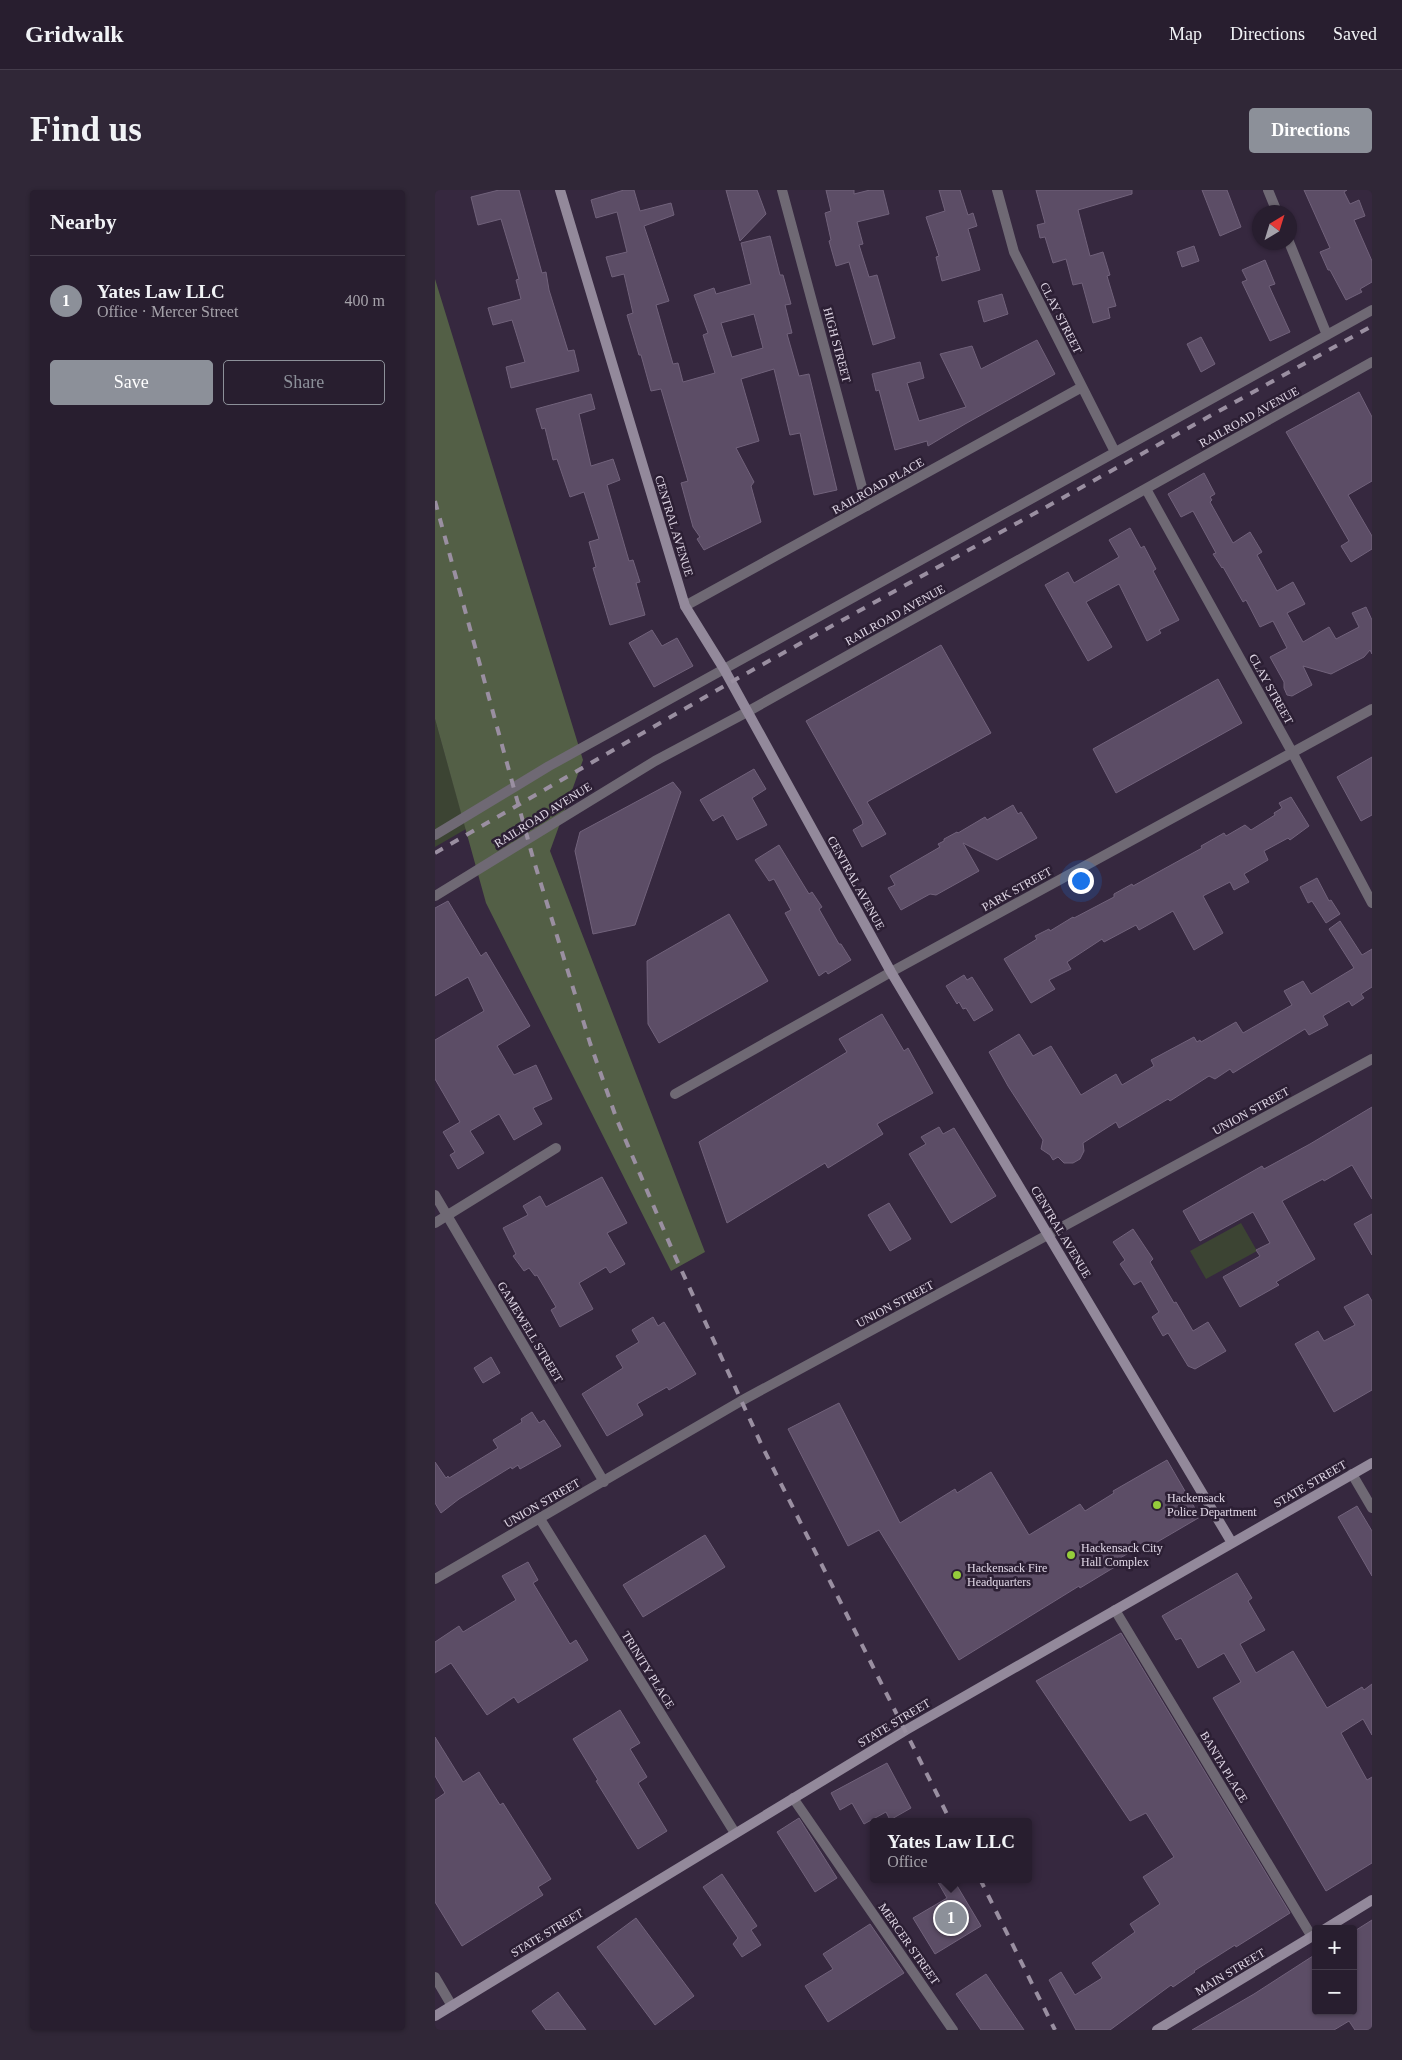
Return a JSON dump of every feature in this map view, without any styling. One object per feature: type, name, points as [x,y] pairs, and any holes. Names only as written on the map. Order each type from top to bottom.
[{"type":"street","name":"CENTRAL AVENUE","points":[[560,190],[685,606],[724,669],[891,972],[1233,1543]]},
{"type":"street","name":"HIGH STREET","points":[[782,190],[867,506]]},
{"type":"street","name":"CLAY STREET","points":[[997,190],[1014,252],[1115,452]]},
{"type":"street","points":[[1268,190],[1274,205]]},
{"type":"street","points":[[1292,250],[1327,335]]},
{"type":"street","points":[[435,835],[549,766],[1372,310]]},
{"type":"street","name":"RAILROAD AVENUE","points":[[435,896],[655,761],[747,712],[1372,362]]},
{"type":"street","name":"RAILROAD PLACE","points":[[685,606],[1082,387]]},
{"type":"street","name":"CLAY STREET","points":[[1146,489],[1292,752],[1372,903]]},
{"type":"street","name":"PARK STREET","points":[[675,1094],[891,972],[1372,709]]},
{"type":"street","name":"UNION STREET","points":[[435,1579],[741,1401],[1049,1236],[1372,1059]]},
{"type":"street","points":[[435,1223],[556,1148]]},
{"type":"street","name":"GAMEWELL STREET","points":[[435,1196],[604,1482]]},
{"type":"street","name":"STATE STREET","points":[[435,2016],[905,1730],[1372,1463]]},
{"type":"street","points":[[1352,1474],[1372,1508]]},
{"type":"street","name":"TRINITY PLACE","points":[[540,1519],[735,1833]]},
{"type":"street","name":"BANTA PLACE","points":[[1115,1610],[1312,1933]]},
{"type":"street","name":"MERCER STREET","points":[[793,1798],[953,2030]]},
{"type":"street","points":[[1331,1925],[1372,1900]]},
{"type":"street","name":"MAIN STREET","points":[[1157,2030],[1312,1937]]},
{"type":"street","points":[[435,1976],[452,2006]]},
{"type":"green space","points":[[435,279],[583,760],[550,851],[705,1252],[671,1271],[486,903],[435,719]]},
{"type":"green space","points":[[435,719],[466,829],[435,847]]},
{"type":"green space","points":[[1241,1223],[1257,1251],[1206,1279],[1190,1251]]},
{"type":"building","points":[[499,190],[519,190],[542,273],[546,272],[549,290],[568,351],[574,350],[579,371],[511,388],[506,367],[525,362],[512,320],[493,325],[488,308],[521,299],[516,280],[519,279],[501,219],[478,225],[471,197]]},
{"type":"building","points":[[624,190],[634,190],[640,211],[671,203],[674,215],[644,226],[669,301],[656,305],[673,364],[678,363],[683,382],[715,373],[703,335],[708,333],[694,295],[714,288],[716,294],[751,284],[741,243],[770,236],[780,275],[783,275],[791,304],[785,305],[792,333],[787,334],[799,376],[809,374],[837,490],[814,495],[800,433],[790,435],[774,369],[741,379],[759,441],[736,448],[754,482],[751,486],[761,522],[704,550],[697,539],[700,537],[693,527],[681,483],[688,481],[661,389],[651,391],[627,315],[633,313],[624,274],[612,277],[606,257],[627,252],[617,212],[596,218],[591,200]],"holes":[[[754,314],[763,348],[732,357],[721,323]]]},
{"type":"building","points":[[726,190],[757,190],[766,214],[740,241]]},
{"type":"building","points":[[826,190],[854,190],[854,194],[870,190],[883,190],[889,214],[857,222],[863,244],[859,245],[869,277],[877,275],[895,338],[873,345],[849,262],[836,266],[829,241],[831,240],[825,213],[831,211]]},
{"type":"building","points":[[939,190],[960,190],[968,215],[973,213],[977,226],[968,229],[980,270],[942,281],[936,257],[939,256],[926,217],[945,211]]},
{"type":"building","points":[[1036,190],[1132,190],[1132,194],[1078,210],[1090,256],[1103,252],[1110,275],[1107,276],[1116,306],[1108,308],[1110,318],[1093,323],[1082,283],[1073,285],[1066,259],[1053,263],[1045,237],[1040,238],[1037,225],[1045,223]]},
{"type":"building","points":[[1202,190],[1227,190],[1241,227],[1220,236]]},
{"type":"building","points":[[1304,190],[1347,190],[1344,192],[1350,204],[1359,200],[1365,216],[1354,220],[1372,261],[1372,282],[1360,289],[1362,292],[1346,300],[1330,270],[1328,270],[1320,252],[1330,248]]},
{"type":"building","points":[[1194,246],[1199,261],[1182,267],[1177,252]]},
{"type":"building","points":[[1265,260],[1275,284],[1269,286],[1290,332],[1270,341],[1242,282],[1247,280],[1242,270]]},
{"type":"building","points":[[1002,294],[1008,314],[984,322],[978,301]]},
{"type":"building","points":[[1201,337],[1215,364],[1201,372],[1187,344]]},
{"type":"building","points":[[1037,340],[1055,374],[928,446],[927,441],[895,450],[879,390],[876,391],[872,374],[920,362],[924,378],[907,383],[919,421],[966,407],[940,354],[972,346],[981,369]]},
{"type":"building","points":[[1359,392],[1372,417],[1372,481],[1348,495],[1372,536],[1372,549],[1351,562],[1341,546],[1349,541],[1286,432]]},
{"type":"building","points":[[591,394],[595,409],[579,414],[591,466],[613,459],[620,480],[607,485],[629,561],[633,560],[640,582],[636,583],[645,615],[610,625],[593,568],[596,567],[589,542],[599,539],[584,492],[570,497],[557,459],[553,460],[545,428],[542,429],[536,409]]},
{"type":"building","points":[[1204,473],[1215,494],[1210,497],[1212,500],[1210,502],[1233,543],[1250,532],[1262,552],[1257,555],[1277,591],[1293,582],[1305,604],[1287,613],[1303,642],[1329,627],[1336,639],[1359,627],[1352,613],[1366,607],[1372,620],[1372,654],[1370,650],[1364,657],[1331,674],[1303,666],[1312,685],[1292,696],[1287,695],[1284,682],[1270,657],[1287,648],[1273,621],[1260,627],[1246,600],[1243,602],[1223,567],[1213,554],[1216,553],[1193,511],[1181,517],[1168,494]]},
{"type":"building","points":[[1130,528],[1141,548],[1144,546],[1156,569],[1153,571],[1179,620],[1159,630],[1161,633],[1147,641],[1119,584],[1086,602],[1112,647],[1088,661],[1045,585],[1068,572],[1074,583],[1119,557],[1109,540]]},
{"type":"building","points":[[652,630],[662,646],[677,638],[693,666],[654,687],[629,643]]},
{"type":"building","points":[[941,645],[991,733],[867,802],[886,834],[862,847],[853,830],[863,824],[862,820],[806,721]]},
{"type":"building","points":[[1218,679],[1242,723],[1116,793],[1093,749]]},
{"type":"building","points":[[1372,757],[1372,815],[1361,821],[1337,777]]},
{"type":"building","points":[[754,769],[766,789],[752,798],[767,825],[737,840],[723,815],[713,821],[700,800]]},
{"type":"building","points":[[673,782],[681,792],[635,925],[593,934],[575,851],[580,832]]},
{"type":"building","points":[[1291,797],[1309,826],[1290,840],[1288,838],[1264,851],[1268,860],[1244,874],[1249,882],[1234,890],[1230,882],[1203,896],[1223,933],[1194,950],[1173,911],[1139,930],[1136,925],[1104,942],[1102,939],[1067,962],[1071,969],[1049,980],[1055,989],[1031,1003],[1004,959],[1037,939],[1035,936],[1049,929],[1050,931],[1073,917],[1114,897],[1114,894],[1132,884],[1133,886],[1202,848],[1201,846],[1224,833],[1226,836],[1245,825],[1251,830],[1275,815],[1274,813],[1282,808],[1279,803]]},
{"type":"building","points":[[1013,805],[1018,814],[1021,812],[1037,838],[997,860],[963,843],[979,871],[936,895],[930,894],[901,910],[888,888],[895,885],[890,876],[940,847],[938,844],[944,841],[944,839],[985,817],[987,820]]},
{"type":"building","points":[[779,845],[809,894],[812,892],[822,907],[819,909],[839,944],[841,944],[851,960],[828,974],[826,971],[819,976],[785,913],[791,910],[774,879],[769,881],[755,860]]},
{"type":"building","points":[[1317,878],[1329,901],[1331,900],[1340,914],[1326,923],[1312,901],[1308,903],[1300,887]]},
{"type":"building","points":[[448,901],[481,956],[486,952],[530,1026],[497,1046],[514,1075],[536,1065],[552,1099],[533,1108],[542,1124],[514,1140],[499,1114],[470,1131],[484,1153],[458,1169],[450,1155],[455,1152],[443,1132],[460,1122],[435,1079],[435,1040],[484,1011],[468,977],[435,996],[435,908]]},
{"type":"building","points":[[729,914],[768,981],[659,1043],[648,1024],[647,961]]},
{"type":"building","points":[[1340,921],[1362,955],[1372,949],[1372,987],[1361,994],[1364,998],[1352,1006],[1349,1001],[1323,1016],[1328,1025],[1309,1035],[1305,1029],[1233,1073],[1230,1069],[1215,1079],[1209,1076],[1170,1101],[1168,1099],[1119,1128],[1116,1122],[1083,1143],[1084,1151],[1080,1159],[1073,1163],[1064,1163],[1058,1157],[1053,1160],[1050,1155],[1041,1149],[1043,1140],[1008,1086],[989,1052],[1019,1034],[1033,1056],[1051,1046],[1081,1095],[1116,1074],[1122,1085],[1154,1066],[1151,1060],[1194,1037],[1197,1042],[1200,1040],[1201,1042],[1236,1022],[1243,1033],[1292,1005],[1284,991],[1303,981],[1311,994],[1354,968],[1329,929]]},
{"type":"building","points":[[964,975],[967,980],[972,977],[993,1010],[974,1021],[966,1008],[963,1009],[959,1002],[957,1004],[946,986]]},
{"type":"building","points":[[882,1014],[904,1051],[908,1048],[933,1093],[877,1124],[883,1134],[828,1168],[825,1163],[727,1223],[699,1142],[847,1052],[839,1039]]},
{"type":"building","points":[[1372,1107],[1372,1199],[1352,1165],[1282,1201],[1315,1259],[1276,1282],[1279,1285],[1240,1307],[1223,1277],[1260,1256],[1256,1250],[1270,1243],[1253,1212],[1200,1241],[1183,1211],[1262,1166],[1264,1169],[1310,1144]]},
{"type":"building","points":[[939,1127],[943,1134],[954,1128],[996,1196],[951,1223],[909,1154],[926,1144],[921,1137]]},
{"type":"building","points":[[602,1177],[627,1223],[607,1233],[625,1264],[610,1273],[606,1267],[579,1283],[593,1309],[560,1327],[551,1310],[556,1307],[537,1275],[535,1276],[529,1268],[524,1271],[513,1256],[516,1254],[503,1228],[528,1215],[523,1206],[540,1196],[546,1207]]},
{"type":"building","points":[[889,1203],[911,1239],[890,1251],[868,1215]]},
{"type":"building","points":[[1372,1214],[1372,1255],[1354,1224]]},
{"type":"building","points":[[1133,1229],[1153,1259],[1150,1262],[1174,1303],[1176,1302],[1193,1331],[1208,1322],[1226,1351],[1195,1369],[1188,1366],[1168,1333],[1163,1336],[1152,1317],[1159,1312],[1141,1281],[1134,1285],[1120,1264],[1125,1260],[1113,1242]]},
{"type":"building","points":[[1368,1294],[1372,1301],[1372,1390],[1334,1412],[1295,1344],[1318,1331],[1324,1341],[1355,1325],[1344,1307]]},
{"type":"building","points":[[653,1317],[658,1326],[664,1322],[696,1374],[669,1390],[667,1387],[637,1404],[643,1415],[607,1436],[582,1394],[623,1368],[616,1356],[639,1342],[632,1330]]},
{"type":"building","points":[[491,1357],[500,1373],[483,1383],[474,1368]]},
{"type":"building","points":[[839,1403],[900,1523],[955,1489],[957,1493],[991,1472],[1029,1535],[1080,1504],[1085,1511],[1114,1493],[1113,1491],[1167,1460],[1200,1517],[1147,1548],[1144,1544],[1115,1561],[1118,1565],[1080,1588],[1079,1586],[959,1660],[879,1530],[848,1546],[788,1429]]},
{"type":"building","points":[[532,1412],[539,1423],[544,1420],[561,1446],[520,1469],[518,1465],[512,1469],[511,1467],[459,1499],[441,1513],[435,1503],[435,1462],[446,1478],[448,1476],[449,1478],[498,1448],[493,1440],[522,1422],[521,1419]]},
{"type":"building","points":[[1357,1506],[1372,1531],[1372,1576],[1338,1517]]},
{"type":"building","points":[[705,1535],[725,1567],[643,1617],[623,1585]]},
{"type":"building","points":[[528,1562],[538,1580],[533,1583],[570,1644],[576,1640],[588,1660],[518,1703],[514,1697],[487,1715],[451,1663],[435,1673],[435,1642],[459,1626],[463,1632],[516,1600],[502,1576]]},
{"type":"building","points":[[1237,1573],[1252,1598],[1248,1601],[1265,1630],[1240,1644],[1256,1673],[1293,1651],[1327,1708],[1362,1687],[1364,1690],[1372,1684],[1372,1735],[1363,1719],[1341,1733],[1367,1780],[1372,1777],[1372,1863],[1326,1891],[1213,1698],[1241,1682],[1224,1653],[1198,1668],[1181,1638],[1176,1640],[1162,1616]]},
{"type":"building","points":[[1121,1633],[1290,1913],[1236,1947],[1235,1945],[1173,1987],[1171,1985],[1110,2030],[1076,2030],[1049,1980],[1061,1972],[1075,1995],[1102,1978],[1092,1963],[1135,1932],[1130,1924],[1160,1904],[1143,1877],[1174,1857],[1146,1813],[1130,1821],[1036,1681]]},
{"type":"building","points":[[620,1710],[640,1743],[630,1749],[647,1777],[638,1783],[667,1831],[638,1849],[596,1781],[598,1780],[573,1739]]},
{"type":"building","points":[[435,1737],[463,1782],[479,1772],[500,1805],[503,1803],[551,1879],[538,1887],[543,1895],[462,1946],[435,1902],[435,1800],[445,1793],[435,1776]]},
{"type":"building","points":[[887,1763],[911,1808],[894,1818],[889,1818],[886,1812],[875,1818],[870,1818],[870,1821],[864,1824],[852,1803],[840,1810],[831,1793]]},
{"type":"building","points":[[799,1818],[837,1878],[815,1892],[777,1832]]},
{"type":"building","points":[[722,1874],[757,1926],[751,1930],[761,1945],[742,1957],[733,1944],[738,1938],[703,1887]]},
{"type":"building","points":[[938,1883],[955,1883],[981,1926],[935,1954],[913,1918],[947,1898]]},
{"type":"building","points":[[636,1918],[694,1996],[655,2025],[597,1947]]},
{"type":"building","points":[[1372,1920],[1372,2030],[1355,2030],[1349,2021],[1334,2030],[1192,2030],[1254,1994],[1312,1957],[1312,2015],[1357,2015],[1357,1929]]},
{"type":"building","points":[[870,1924],[904,1973],[828,2022],[805,1986],[833,1969],[823,1954]]},
{"type":"building","points":[[986,1974],[1024,2030],[981,2030],[956,1994]]},
{"type":"building","points":[[558,1992],[586,2030],[546,2030],[532,2011]]},
{"type":"railway","points":[[435,853],[731,682],[1372,326]]},
{"type":"railway","points":[[435,501],[533,858],[590,1043],[617,1120],[674,1254],[763,1448],[949,1818]]},
{"type":"railway","points":[[982,1883],[1055,2030]]},
{"type":"place","name":"Hackensack Police Department","points":[[1157,1505]]},
{"type":"place","name":"Hackensack City Hall Complex","points":[[1071,1555]]},
{"type":"place","name":"Hackensack Fire Headquarters","points":[[957,1575]]},
{"type":"place","name":"Yates Law LLC","points":[[951,1918]]}]
